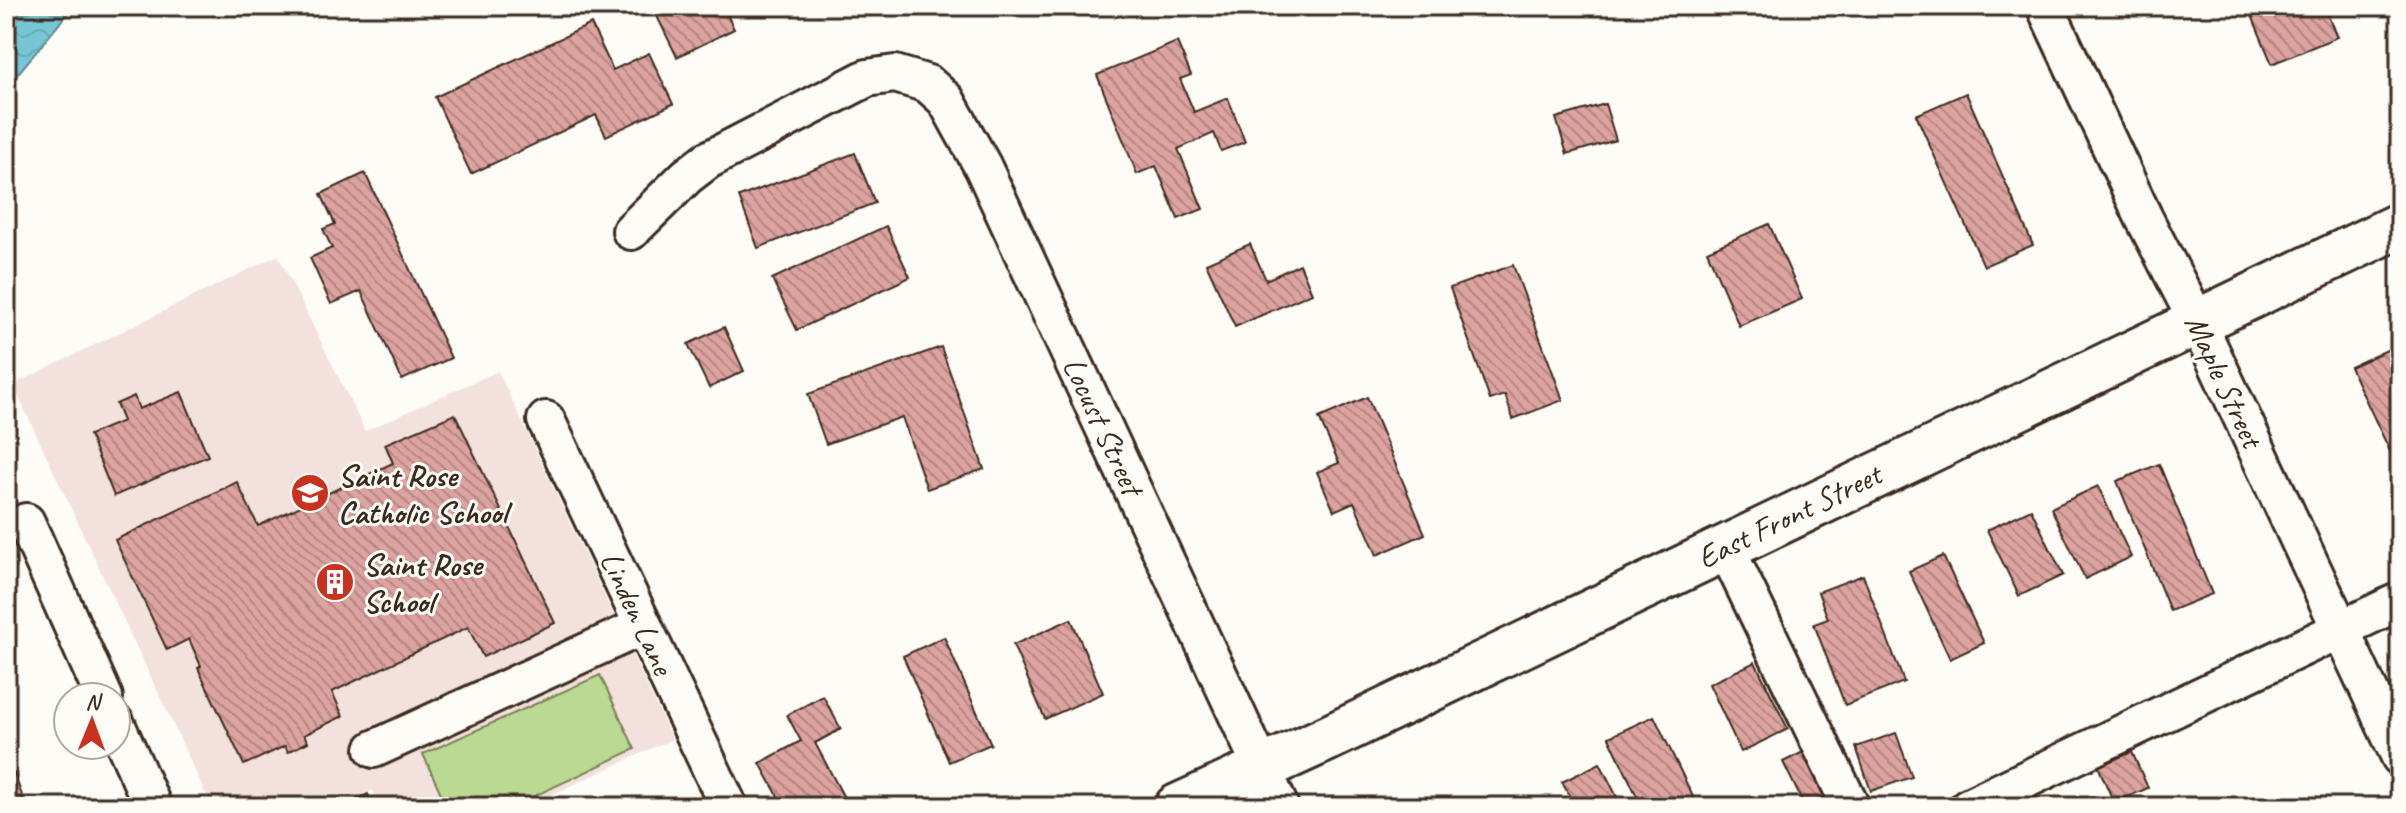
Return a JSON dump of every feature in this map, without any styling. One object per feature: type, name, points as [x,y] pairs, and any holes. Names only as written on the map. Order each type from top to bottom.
[{"type":"main road","name":"East Front Street","points":[[1177,807],[1271,788],[1725,546],[2400,225]]},
{"type":"street","name":"Maple Street","points":[[2045,6],[2144,218],[2197,321],[2400,757]]},
{"type":"street","name":"Locust Street","points":[[631,231],[687,176],[708,160],[867,78],[895,74],[928,84],[946,100],[983,167],[1271,788]]},
{"type":"street","name":"Linden Lane","points":[[546,420],[729,807]]},
{"type":"street","points":[[26,522],[97,681]]},
{"type":"street","points":[[1725,546],[1851,807]]},
{"type":"street","points":[[1968,807],[2400,601]]},
{"type":"street","points":[[374,749],[643,626]]},
{"type":"street","points":[[132,760],[153,807]]},
{"type":"shaded area","name":"Saint Rose Catholic School","points":[[278,255],[365,431],[498,371],[672,739],[525,807],[381,807],[373,790],[337,807],[212,807],[13,385]]},
{"type":"green space","points":[[600,675],[635,749],[511,807],[447,807],[423,754]]},
{"type":"water","points":[[6,6],[74,6],[6,88]]},
{"type":"building","points":[[652,6],[723,6],[734,29],[677,57]]},
{"type":"building","points":[[2248,6],[2324,6],[2337,37],[2272,64]]},
{"type":"building","points":[[591,24],[613,70],[649,53],[673,104],[606,136],[596,115],[471,174],[435,97]]},
{"type":"building","points":[[1177,42],[1191,75],[1180,79],[1194,112],[1228,98],[1245,142],[1221,151],[1214,133],[1178,149],[1203,209],[1178,219],[1156,166],[1137,174],[1097,75]]},
{"type":"building","points":[[1966,93],[2033,245],[1984,266],[1916,115]]},
{"type":"building","points":[[1605,104],[1616,140],[1567,154],[1556,118]]},
{"type":"building","points":[[855,153],[875,203],[758,248],[739,197]]},
{"type":"building","points":[[365,173],[451,358],[402,380],[361,291],[331,304],[310,258],[332,248],[323,229],[335,224],[321,194]]},
{"type":"building","points":[[1769,224],[1802,299],[1739,326],[1707,251]]},
{"type":"building","points":[[886,226],[910,277],[797,330],[772,279]]},
{"type":"building","points":[[1250,244],[1266,280],[1300,264],[1312,293],[1235,327],[1206,263]]},
{"type":"building","points":[[1513,265],[1563,400],[1513,419],[1505,395],[1490,400],[1450,288]]},
{"type":"building","points":[[724,327],[744,371],[709,388],[688,344]]},
{"type":"building","points":[[2400,344],[2400,462],[2396,464],[2350,367]]},
{"type":"building","points":[[941,347],[984,469],[927,489],[902,417],[826,444],[808,394]]},
{"type":"building","points":[[181,392],[208,456],[114,496],[89,435],[123,421],[116,404],[134,396],[139,409]]},
{"type":"building","points":[[1367,397],[1425,534],[1377,555],[1354,502],[1334,511],[1317,472],[1339,463],[1319,418]]},
{"type":"building","name":"Saint Rose School","points":[[455,414],[555,623],[483,657],[468,627],[332,692],[343,716],[304,735],[308,742],[288,752],[285,746],[244,765],[198,668],[201,666],[189,639],[167,650],[115,540],[237,482],[258,526],[393,463],[385,444]]},
{"type":"building","points":[[2159,464],[2212,594],[2170,611],[2117,481]]},
{"type":"building","points":[[2098,486],[2131,557],[2085,579],[2051,508]]},
{"type":"building","points":[[2031,509],[2063,575],[2019,596],[1987,530]]},
{"type":"building","points":[[1943,556],[1984,643],[1950,659],[1909,571]]},
{"type":"building","points":[[1863,575],[1904,682],[1845,705],[1814,624],[1828,619],[1818,592]]},
{"type":"building","points":[[1071,619],[1103,693],[1045,719],[1013,645]]},
{"type":"building","points":[[944,637],[991,744],[949,762],[903,656]]},
{"type":"building","points":[[1755,662],[1788,729],[1741,752],[1709,684]]},
{"type":"building","points":[[823,696],[841,729],[815,743],[849,807],[784,807],[760,763],[801,741],[787,715]]},
{"type":"building","points":[[1654,716],[1696,803],[1688,807],[1642,807],[1609,737]]},
{"type":"building","points":[[1896,733],[1912,777],[1871,791],[1856,747]]},
{"type":"building","points":[[1809,749],[1832,795],[1805,807],[1783,762]]},
{"type":"building","points":[[2132,752],[2148,788],[2114,803],[2098,766]]},
{"type":"building","points":[[1600,763],[1622,807],[1575,807],[1562,782]]},
{"type":"building","points":[[14,773],[26,807],[6,807],[6,776]]},
{"type":"building","points":[[368,794],[373,807],[339,807]]},
{"type":"building","points":[[589,798],[593,807],[565,807]]},
{"type":"place","name":"Saint Rose Catholic School","points":[[310,493]]},
{"type":"place","name":"Saint Rose School","points":[[335,582]]}]
